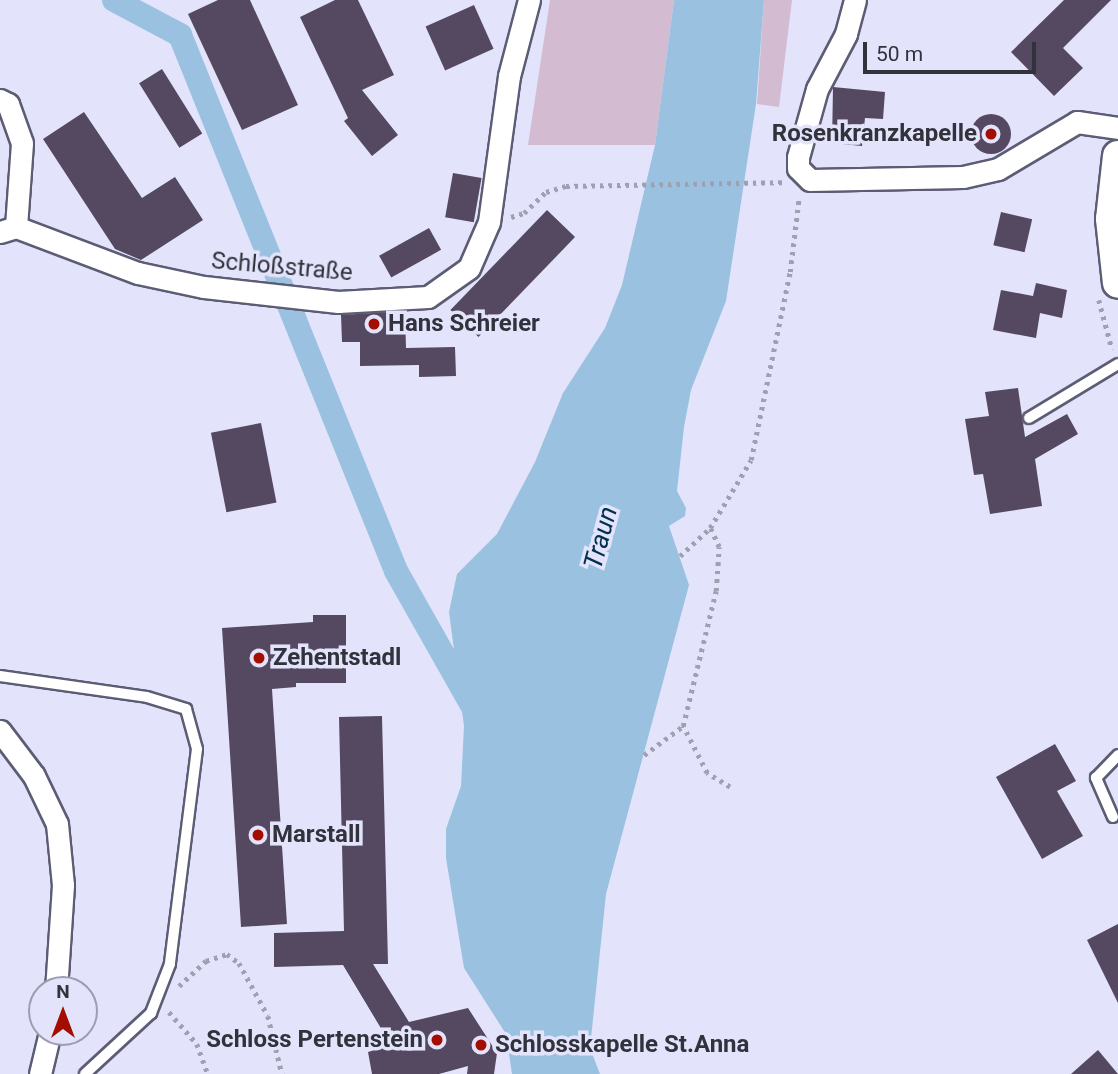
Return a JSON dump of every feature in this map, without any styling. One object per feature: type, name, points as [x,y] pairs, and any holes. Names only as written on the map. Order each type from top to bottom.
[{"type":"main road","points":[[1118,156],[1111,219],[1118,283]]},
{"type":"street","name":"Schloßstraße","points":[[8,229],[138,274],[338,302],[428,297],[469,268],[489,222],[509,76],[529,0]]},
{"type":"street","points":[[855,0],[846,34],[817,89],[798,157],[803,176],[818,182],[963,177],[998,169],[1077,122],[1118,128]]},
{"type":"street","points":[[0,100],[8,104],[22,143],[8,229]]},
{"type":"street","points":[[0,731],[34,776],[57,824],[63,885],[57,976]]},
{"type":"street","points":[[40,1074],[47,1046]]},
{"type":"lane","points":[[1028,418],[1118,364]]},
{"type":"lane","points":[[0,676],[147,697],[186,709],[197,749],[170,964],[151,1013],[85,1074]]},
{"type":"lane","points":[[1112,817],[1097,778],[1118,755]]},
{"type":"path","points":[[680,556],[710,528],[751,460],[790,272],[803,176]]},
{"type":"path","points":[[489,222],[524,214],[546,192],[566,186],[769,185]]},
{"type":"path","points":[[644,755],[683,726],[716,591],[719,547],[710,528]]},
{"type":"path","points":[[683,726],[707,773],[730,787]]},
{"type":"path","points":[[151,1013],[206,961],[227,954],[239,963],[268,1016],[282,1074]]},
{"type":"path","points":[[161,1004],[197,1044],[208,1074]]},
{"type":"shaded area","points":[[550,0],[674,0],[655,145],[528,145]]},
{"type":"shaded area","points":[[764,0],[792,0],[779,107],[757,104]]},
{"type":"water","name":"Traun","points":[[674,0],[764,0],[756,104],[726,301],[691,390],[677,491],[686,508],[685,516],[669,526],[689,585],[606,894],[590,1048],[600,1074],[512,1074],[506,1034],[464,968],[446,858],[446,829],[461,786],[464,726],[449,612],[457,574],[497,534],[535,462],[563,393],[605,328],[622,285],[655,145]]},
{"type":"building","points":[[218,0],[250,0],[298,105],[242,130],[188,14]]},
{"type":"building","points":[[335,0],[358,0],[394,75],[362,90],[398,135],[372,156],[344,121],[348,118],[300,17]]},
{"type":"building","points":[[1064,0],[1111,0],[1063,48],[1083,68],[1054,96],[1011,52]]},
{"type":"building","points":[[474,5],[494,49],[445,70],[426,27]]},
{"type":"building","points":[[162,69],[202,133],[179,148],[139,83]]},
{"type":"building","points":[[833,87],[885,92],[883,119],[865,118],[862,146],[832,143]]},
{"type":"building","points":[[84,112],[142,198],[175,177],[203,220],[141,260],[115,249],[43,139]]},
{"type":"building","name":"Rosenkranzkapelle","points":[[991,114],[999,115],[1005,120],[1010,126],[1010,142],[1005,148],[999,153],[991,154],[983,153],[977,148],[972,142],[971,134],[972,126],[977,120],[983,115]]},
{"type":"building","points":[[453,173],[482,178],[474,222],[445,217]]},
{"type":"building","points":[[547,210],[575,237],[478,337],[450,310]]},
{"type":"building","points":[[1001,212],[1032,219],[1025,252],[993,245]]},
{"type":"building","points":[[429,228],[441,250],[391,277],[379,256]]},
{"type":"building","points":[[1036,283],[1067,290],[1062,318],[1040,313],[1036,338],[993,330],[1001,290],[1033,296]]},
{"type":"building","name":"Hans Schreier","points":[[405,311],[406,348],[455,347],[456,376],[419,377],[419,365],[360,366],[360,342],[342,342],[341,315]]},
{"type":"building","points":[[1018,388],[1025,437],[1067,414],[1078,434],[1035,459],[1042,506],[990,514],[983,474],[974,475],[965,419],[989,416],[985,392]]},
{"type":"building","points":[[261,423],[276,503],[226,512],[211,433]]},
{"type":"building","points":[[313,615],[346,615],[346,683],[296,683],[296,687],[272,689],[287,924],[241,927],[222,628],[313,622]]},
{"type":"building","points":[[382,716],[388,964],[373,964],[409,1022],[468,1008],[497,1053],[494,1074],[467,1074],[468,1066],[439,1074],[372,1074],[368,1052],[391,1045],[343,965],[274,967],[274,933],[344,931],[339,717]]},
{"type":"building","points":[[1055,744],[1076,781],[1057,791],[1083,836],[1042,859],[996,777]]},
{"type":"building","points":[[1118,924],[1118,1003],[1087,940]]},
{"type":"building","points":[[1098,1050],[1118,1074],[1071,1074]]},
{"type":"waterway","points":[[114,0],[180,35],[396,571],[474,709]]},
{"type":"place","name":"Rosenkranzkapelle","points":[[991,134]]},
{"type":"place","name":"Hans Schreier","points":[[374,324]]},
{"type":"place","name":"Zehentstadl","points":[[259,658]]},
{"type":"place","name":"Marstall","points":[[258,835]]},
{"type":"place","name":"Schloss Pertenstein","points":[[437,1040]]},
{"type":"place","name":"Schlosskapelle St.Anna","points":[[481,1045]]}]
